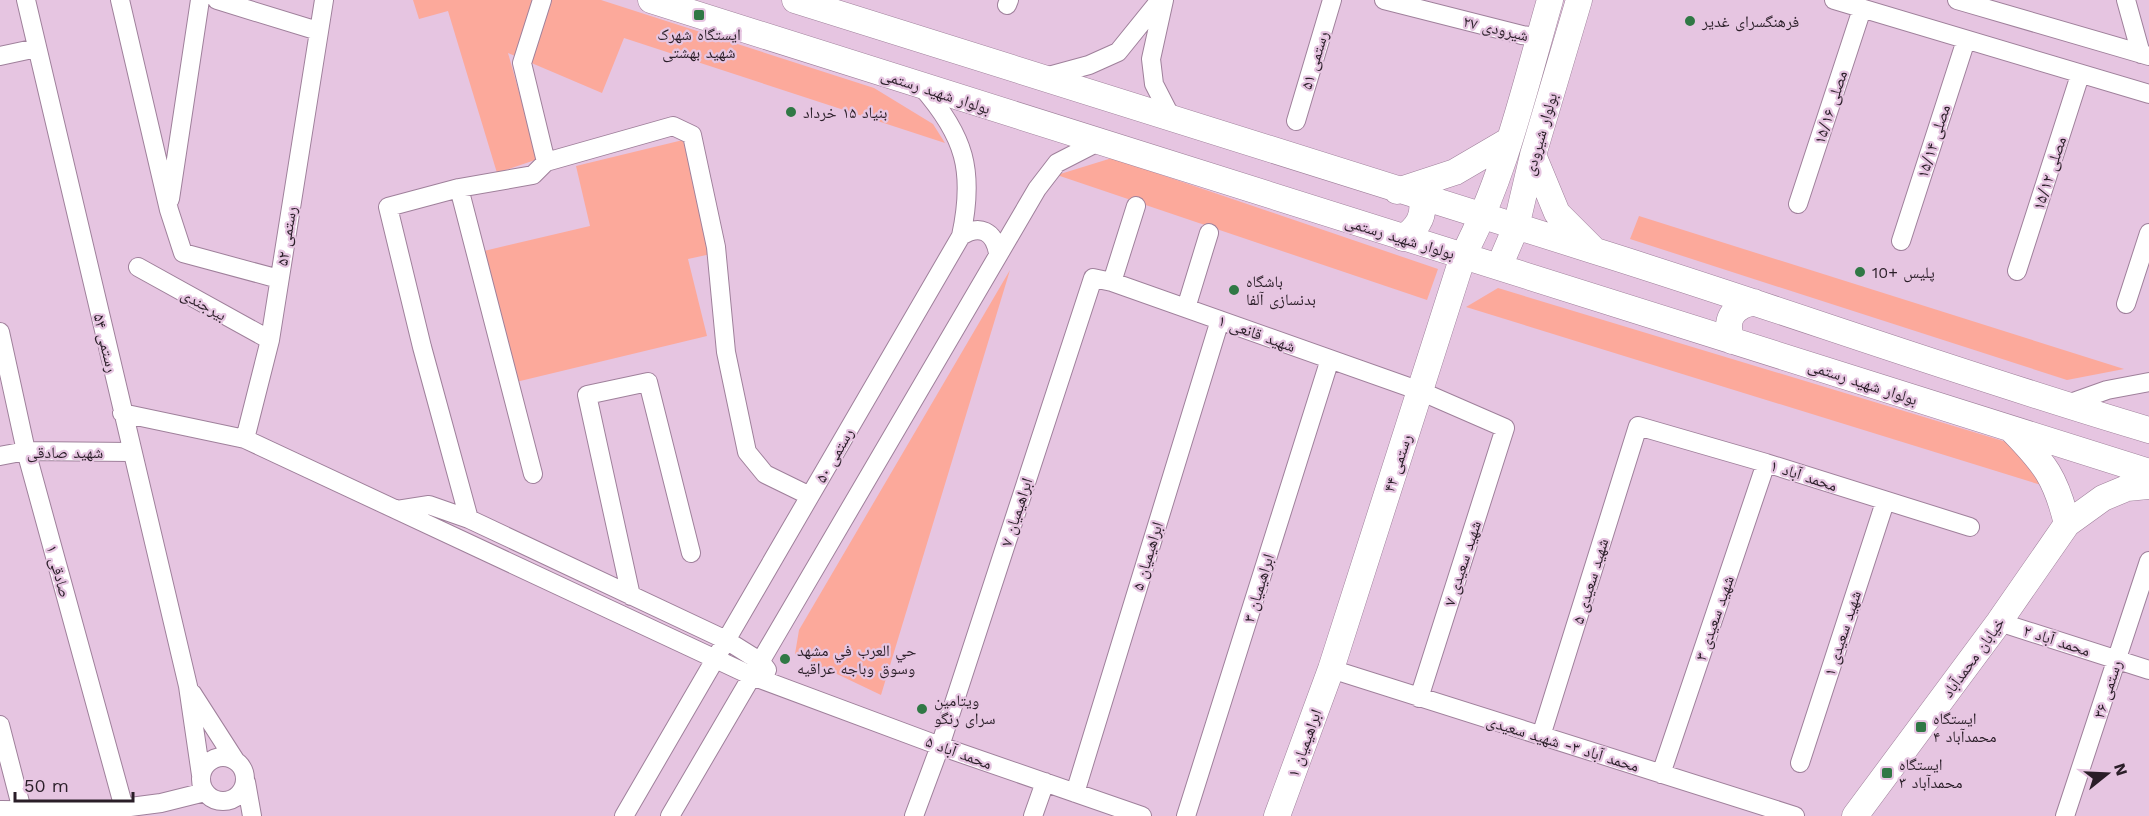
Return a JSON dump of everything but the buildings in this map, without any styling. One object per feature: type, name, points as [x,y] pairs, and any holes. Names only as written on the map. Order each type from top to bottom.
[{"type":"main road","name":"بولوار شهید رستمی","points":[[651,0],[2149,472]]},
{"type":"main road","points":[[795,0],[995,65],[1045,77],[1173,121],[1593,250],[2065,405],[2149,430]]},
{"type":"main road","name":"بولوار شیرودی","points":[[1463,256],[1484,217],[1508,141],[1531,36],[1550,0]]},
{"type":"main road","name":"بولوار شیرودی","points":[[1499,267],[1516,227],[1533,155],[1579,0]]},
{"type":"main road","points":[[1397,191],[1455,172],[1508,141]]},
{"type":"main road","points":[[1533,155],[1557,213],[1593,250]]},
{"type":"main road","points":[[1403,238],[1420,220],[1424,207],[1421,198]]},
{"type":"main road","name":"رستمی ۴۴","points":[[1331,669],[1463,256]]},
{"type":"main road","points":[[1732,341],[1728,328],[1731,315],[1740,305],[1754,302]]},
{"type":"main road","points":[[2012,429],[2045,464],[2060,492],[2067,524]]},
{"type":"main road","name":"خیابان محمدآباد","points":[[1855,816],[1999,622],[2067,524],[2103,498],[2127,488],[2149,486]]},
{"type":"main road","name":"ابراهیمیان ۱","points":[[1277,816],[1331,669]]},
{"type":"street","name":"رستمی ۵۴","points":[[26,0],[188,686],[208,796]]},
{"type":"street","points":[[120,0],[169,210],[183,253],[279,279]]},
{"type":"street","points":[[169,210],[200,0]]},
{"type":"street","points":[[217,0],[318,31]]},
{"type":"street","name":"رستمی ۵۲","points":[[245,439],[270,340],[324,0]]},
{"type":"street","points":[[542,0],[522,63],[546,162]]},
{"type":"street","points":[[1045,77],[1089,65],[1118,52],[1162,0]]},
{"type":"street","points":[[1162,0],[1151,59],[1154,84],[1173,121]]},
{"type":"street","name":"رستمی ۵۱","points":[[1296,121],[1332,0]]},
{"type":"street","name":"شیرودی ۲۷","points":[[1384,0],[1531,36]]},
{"type":"street","points":[[1834,0],[1859,4],[1966,40],[2149,94]]},
{"type":"street","points":[[2126,0],[2145,55]]},
{"type":"street","points":[[1961,1],[1996,6],[2145,55]]},
{"type":"street","name":"مصلی ۱۵/۱۶","points":[[1798,204],[1859,4]]},
{"type":"street","name":"مصلی ۱۵/۱۴","points":[[1901,242],[1966,40]]},
{"type":"street","points":[[0,56],[37,48]]},
{"type":"street","name":"مصلی ۱۵/۱۲","points":[[2017,271],[2080,75]]},
{"type":"street","name":"رستمی ۵۰","points":[[624,816],[961,236],[969,202],[969,174],[959,142],[936,103],[921,86]]},
{"type":"street","points":[[469,519],[422,347],[388,207],[459,188],[533,175],[546,162],[673,126],[692,135],[716,247],[726,352],[747,452],[765,474],[810,496]]},
{"type":"street","points":[[670,816],[1037,189],[1057,163],[1098,142]]},
{"type":"street","points":[[459,188],[532,474]]},
{"type":"street","points":[[1112,282],[1136,206]]},
{"type":"street","points":[[961,236],[973,229],[986,230],[996,240],[998,253]]},
{"type":"street","points":[[1186,308],[1209,233]]},
{"type":"street","points":[[2126,304],[2149,234]]},
{"type":"street","name":"بیرجندی","points":[[138,267],[270,340]]},
{"type":"street","name":"شهید قانعی ۱","points":[[1093,278],[1112,282],[1420,391],[1505,428]]},
{"type":"street","name":"ابراهیمیان ۷","points":[[914,816],[940,746],[1093,278]]},
{"type":"street","name":"ابراهیمیان ۵","points":[[1075,793],[1220,320]]},
{"type":"street","name":"صادقی ۱","points":[[0,332],[26,452],[124,808]]},
{"type":"street","name":"ابراهیمیان ۳","points":[[1186,816],[1330,359]]},
{"type":"street","points":[[631,596],[587,395],[648,382],[691,553]]},
{"type":"street","points":[[2065,405],[2107,390],[2149,382]]},
{"type":"street","points":[[122,413],[245,439],[716,658],[756,669]]},
{"type":"street","name":"محمد آباد ۱","points":[[1638,426],[1766,463],[1970,527]]},
{"type":"street","name":"شهید سعیدی ۵","points":[[1541,736],[1638,426]]},
{"type":"street","name":"شهید سعیدی ۷","points":[[1419,698],[1505,428]]},
{"type":"street","name":"شهید صادقی","points":[[0,456],[26,452],[131,452]]},
{"type":"street","name":"شهید سعیدی ۳","points":[[1661,774],[1766,463]]},
{"type":"street","name":"شهید سعیدی ۱","points":[[1800,764],[1885,502]]},
{"type":"street","points":[[397,510],[429,505],[469,519],[726,640],[756,669]]},
{"type":"street","name":"رستمی ۳۶","points":[[2065,816],[2149,561]]},
{"type":"street","name":"محمد آباد ۲","points":[[1999,622],[2149,670]]},
{"type":"street","name":"محمد آباد ۵","points":[[756,669],[777,683],[940,746],[1142,816]]},
{"type":"street","name":"محمد آباد ۳- شهید سعیدی","points":[[1331,669],[1795,816]]},
{"type":"street","name":"رستمی ۵۴","points":[[188,686],[235,760]]},
{"type":"street","points":[[0,725],[22,810]]},
{"type":"street","points":[[208,796],[210,760],[218,757],[235,760],[242,765],[252,816]]},
{"type":"street","points":[[1033,816],[1045,782]]},
{"type":"street","points":[[0,810],[101,813],[208,796],[220,802],[237,797],[246,783]]},
{"type":"shaded area","points":[[413,0],[601,0],[874,88],[933,124],[945,143],[624,38],[602,93],[508,53],[538,159],[497,173],[448,11],[419,19]]},
{"type":"shaded area","points":[[683,140],[711,254],[688,259],[707,336],[516,382],[484,251],[590,226],[576,166]]},
{"type":"shaded area","points":[[1112,158],[1438,269],[1427,300],[1057,175]]},
{"type":"shaded area","points":[[1639,216],[2124,369],[2067,380],[1630,239]]},
{"type":"shaded area","points":[[1010,270],[881,695],[795,654],[799,630]]},
{"type":"shaded area","points":[[1498,288],[2013,444],[2041,485],[1466,307]]},
{"type":"place","name":"ایستگاه شهرک شهید بهشتی","points":[[699,15]]},
{"type":"place","name":"فرهنگسرای غدیر","points":[[1690,21]]},
{"type":"place","name":"بنیاد ۱۵ خرداد","points":[[791,112]]},
{"type":"place","name":"پلیس +10","points":[[1860,272]]},
{"type":"place","name":"باشگاه بدنسازی آلفا","points":[[1234,290]]},
{"type":"place","name":"حي العرب في مشهد وسوق وباجه عراقيه","points":[[785,659]]},
{"type":"place","name":"ویتامین سرای رنگو","points":[[922,709]]},
{"type":"place","name":"ایستگاه محمدآباد ۴","points":[[1921,727]]},
{"type":"place","name":"ایستگاه محمدآباد ۳","points":[[1887,773]]}]
